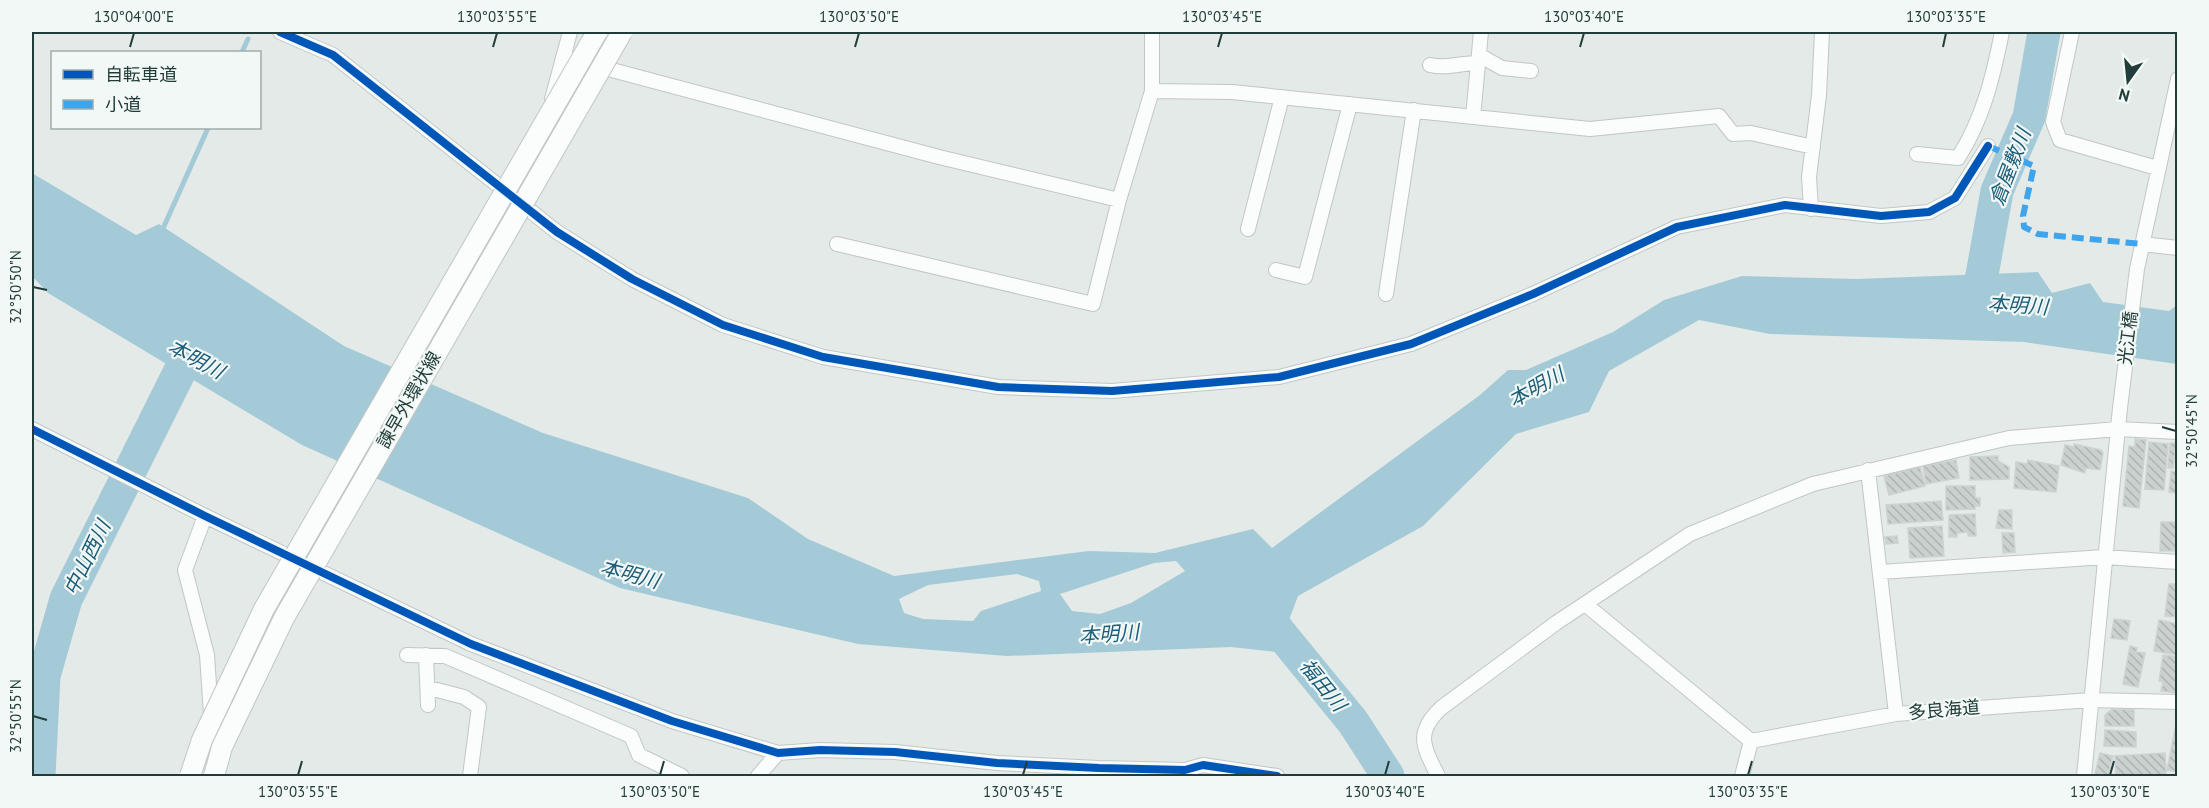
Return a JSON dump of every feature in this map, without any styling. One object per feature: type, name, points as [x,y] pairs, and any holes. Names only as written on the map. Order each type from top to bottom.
[{"type":"main road","name":"諫早外環状線","points":[[190,777],[202,740],[264,609],[597,32]]},
{"type":"main road","name":"諫早外環状線","points":[[214,777],[222,747],[284,618],[622,32]]},
{"type":"street","points":[[280,32],[333,55],[557,232],[632,279],[723,325],[823,357],[998,387],[1112,391],[1279,377],[1411,344],[1533,294],[1677,227],[1785,205],[1881,216],[1929,212],[1955,198],[1988,146]]},
{"type":"street","points":[[545,126],[570,32]]},
{"type":"street","points":[[837,244],[1093,304],[1119,200],[1152,91],[1152,32]]},
{"type":"street","points":[[1473,117],[1481,32]]},
{"type":"street","points":[[1811,209],[1809,177],[1819,94],[1822,32]]},
{"type":"street","points":[[1917,154],[1958,158],[1974,133],[1993,78],[2002,32]]},
{"type":"street","points":[[2072,32],[2054,122],[2060,140],[2157,168]]},
{"type":"street","points":[[563,57],[939,157],[1119,200]]},
{"type":"street","points":[[1430,65],[1445,68],[1478,59],[1502,68],[1531,71]]},
{"type":"street","name":"光江橋","points":[[2084,777],[2120,408],[2137,269],[2178,79]]},
{"type":"street","points":[[1152,91],[1232,92],[1590,129],[1719,116],[1733,134],[1751,133],[1813,147]]},
{"type":"street","points":[[1248,229],[1282,97]]},
{"type":"street","points":[[1276,270],[1305,277],[1350,104]]},
{"type":"street","points":[[1386,294],[1413,110]]},
{"type":"street","points":[[2142,244],[2178,248]]},
{"type":"street","points":[[32,429],[418,620],[521,665],[672,721],[778,753],[820,750],[895,752],[997,763],[1099,768],[1185,770],[1203,765],[1277,777]]},
{"type":"street","points":[[1438,777],[1422,738],[1426,722],[1491,670],[1690,534],[1813,484],[2009,438],[2118,429],[2178,432]]},
{"type":"street","points":[[1868,470],[1896,714]]},
{"type":"street","points":[[205,516],[185,570],[207,655],[214,777]]},
{"type":"street","points":[[1880,572],[2105,557],[2178,562]]},
{"type":"street","points":[[1585,604],[1751,741],[1742,777]]},
{"type":"street","points":[[407,655],[445,656],[631,736],[639,755],[682,777]]},
{"type":"street","points":[[426,655],[428,705]]},
{"type":"street","points":[[429,688],[464,697],[479,706],[470,777]]},
{"type":"street","name":"多良海道","points":[[1751,741],[1896,714],[2091,700],[2178,702]]},
{"type":"street","points":[[758,777],[778,753]]},
{"type":"water","name":"本明川","points":[[32,173],[136,235],[159,224],[344,346],[543,433],[748,498],[808,539],[894,576],[1089,551],[1155,553],[1253,529],[1272,548],[1480,395],[1508,370],[1526,370],[1613,332],[1664,300],[1742,276],[1857,279],[2038,272],[2052,293],[2090,283],[2103,302],[2169,311],[2177,305],[2177,364],[2024,342],[1770,334],[1699,320],[1609,371],[1589,412],[1516,434],[1423,526],[1298,596],[1277,652],[1231,647],[1007,656],[858,644],[620,588],[302,445],[48,293],[32,276]],"holes":[[[1176,561],[1185,571],[1131,603],[1100,614],[1072,611],[1060,594],[1154,563]],[[1017,574],[1039,581],[1041,591],[981,611],[973,621],[923,619],[904,613],[899,599],[928,585]]]},
{"type":"building","points":[[2135,439],[2146,440],[2139,508],[2123,506],[2129,446],[2135,447]]},
{"type":"building","points":[[2149,442],[2168,444],[2164,490],[2145,489]]},
{"type":"building","points":[[2170,443],[2176,443],[2173,468],[2168,468]]},
{"type":"building","points":[[2074,444],[2101,450],[2103,453],[2100,470],[2086,468],[2085,473],[2061,465],[2065,445],[2074,447]]},
{"type":"building","points":[[1998,456],[1998,461],[2009,467],[2009,479],[1970,480],[1970,457]]},
{"type":"building","points":[[1956,460],[1959,478],[1926,484],[1923,466]]},
{"type":"building","points":[[2028,460],[2059,466],[2056,492],[2014,488],[2016,462],[2027,464]]},
{"type":"building","points":[[1920,467],[1925,486],[1889,495],[1884,476]]},
{"type":"building","points":[[2171,471],[2178,472],[2178,493],[2169,492]]},
{"type":"building","points":[[1946,486],[1975,486],[1975,498],[1980,498],[1980,506],[1975,506],[1975,509],[1946,510]]},
{"type":"building","points":[[1941,501],[1943,520],[1888,524],[1886,505]]},
{"type":"building","points":[[1999,510],[2012,510],[2012,529],[1996,528]]},
{"type":"building","points":[[1975,514],[1976,536],[1968,536],[1968,532],[1957,533],[1957,537],[1949,537],[1949,515]]},
{"type":"building","points":[[2161,522],[2178,522],[2178,551],[2160,551]]},
{"type":"building","points":[[1942,526],[1944,556],[1910,558],[1908,528]]},
{"type":"building","points":[[2002,533],[2014,533],[2015,552],[2003,553]]},
{"type":"building","points":[[1897,536],[1898,543],[1886,544],[1885,537]]},
{"type":"building","points":[[2169,584],[2178,584],[2178,617],[2165,616]]},
{"type":"building","points":[[2114,619],[2130,621],[2127,640],[2111,638]]},
{"type":"building","points":[[2159,620],[2178,624],[2178,655],[2154,651]]},
{"type":"building","points":[[2130,646],[2137,648],[2136,652],[2145,653],[2138,687],[2123,684]]},
{"type":"building","points":[[2163,655],[2178,657],[2178,693],[2161,691],[2163,682],[2159,681]]},
{"type":"building","points":[[2112,709],[2134,710],[2134,726],[2105,726],[2105,715]]},
{"type":"building","points":[[2178,720],[2178,772],[2167,770]]},
{"type":"building","points":[[2105,730],[2136,732],[2136,747],[2104,746]]},
{"type":"building","points":[[2100,753],[2113,756],[2108,776],[2095,774]]},
{"type":"building","points":[[2165,753],[2166,775],[2116,776],[2115,756]]},
{"type":"waterway","name":"倉屋敷川","points":[[1977,303],[1997,191],[2029,117],[2044,32]]},
{"type":"waterway","points":[[242,51],[248,39]]},
{"type":"waterway","points":[[161,233],[208,129]]},
{"type":"waterway","name":"中山西川","points":[[39,776],[44,676],[66,599],[188,355]]},
{"type":"waterway","name":"福田川","points":[[1254,601],[1353,722],[1388,776]]},
{"type":"marked path","points":[[1988,146],[2034,166],[2023,216],[2024,227],[2038,234],[2142,244]]},
{"type":"cycle path","points":[[280,32],[333,55],[557,232],[632,279],[723,325],[823,357],[998,387],[1112,391],[1279,377],[1411,344],[1533,294],[1677,227],[1785,205],[1881,216],[1929,212],[1955,198],[1988,146]]},
{"type":"cycle path","points":[[32,429],[205,516],[471,644],[672,721],[778,753],[820,750],[895,752],[997,763],[1099,768],[1185,770],[1203,765],[1277,776]]}]
